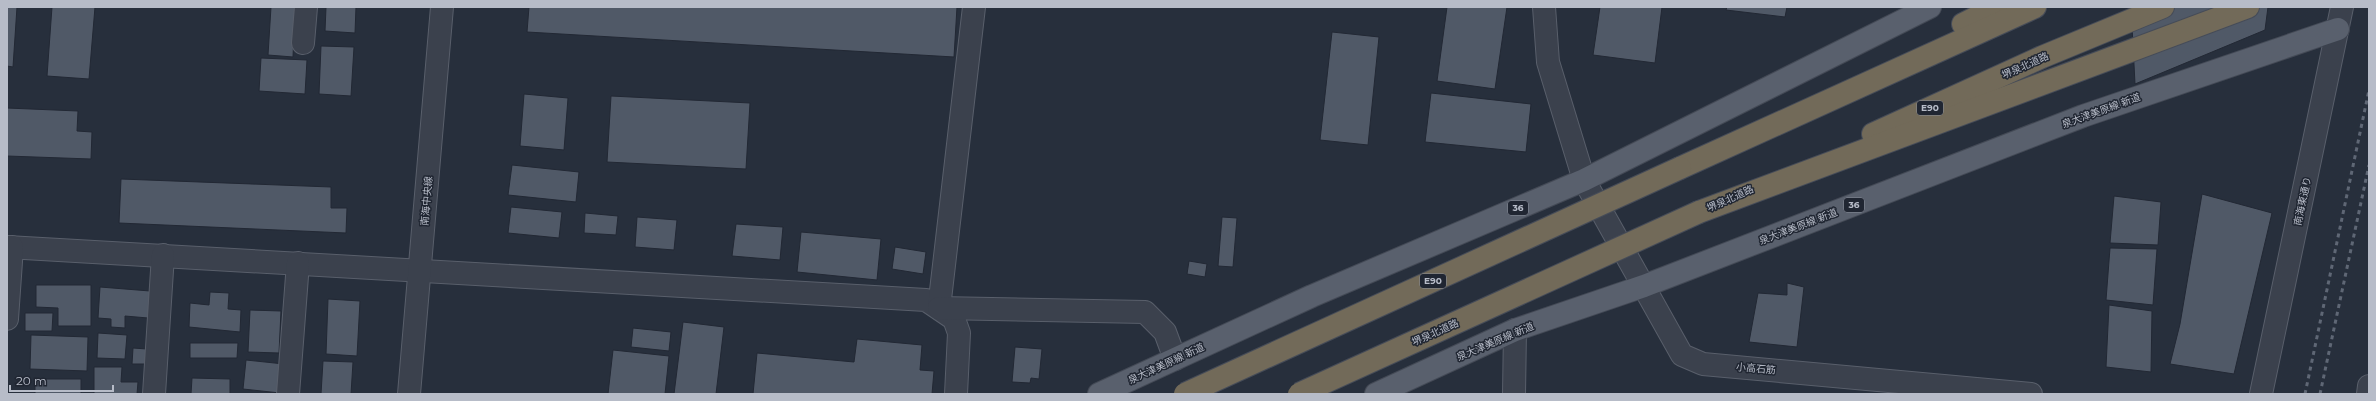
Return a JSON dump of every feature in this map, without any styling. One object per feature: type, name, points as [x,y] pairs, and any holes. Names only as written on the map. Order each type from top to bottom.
[{"type":"highway","points":[[1680,168],[1997,7]]},
{"type":"highway","name":"E90","points":[[1185,394],[2035,7]]},
{"type":"highway","name":"堺泉北道路","points":[[1299,394],[2042,57],[2163,7]]},
{"type":"highway","points":[[1699,212],[2248,7]]},
{"type":"main road","name":"泉大津美原線 新道","points":[[1099,394],[1312,296],[1584,180],[1930,7]]},
{"type":"main road","name":"泉大津美原線 新道","points":[[1376,394],[1516,330],[1644,286],[2083,116],[2338,29]]},
{"type":"street","points":[[303,43],[306,7]]},
{"type":"street","name":"南海中央線","points":[[409,394],[421,270],[442,7]]},
{"type":"street","points":[[939,308],[974,7]]},
{"type":"street","name":"小高石筋","points":[[1544,7],[1548,62],[1584,180],[1682,355],[1703,364],[2031,394]]},
{"type":"street","name":"南海東通り","points":[[2261,394],[2342,7]]},
{"type":"street","points":[[7,320],[9,247],[911,298],[926,300],[954,319],[959,333],[956,394]]},
{"type":"street","points":[[154,394],[163,255]]},
{"type":"street","points":[[288,394],[298,263]]},
{"type":"street","points":[[939,308],[1145,312],[1165,332],[1175,359]]},
{"type":"street","points":[[1514,394],[1516,330]]},
{"type":"street","points":[[2368,394],[2369,386]]},
{"type":"building","points":[[7,7],[17,7],[13,67],[7,66]]},
{"type":"building","points":[[52,7],[95,7],[89,79],[47,76]]},
{"type":"building","points":[[271,7],[295,7],[293,57],[268,55]]},
{"type":"building","points":[[326,7],[356,7],[355,33],[325,31]]},
{"type":"building","points":[[529,7],[957,7],[954,57],[527,32]]},
{"type":"building","points":[[1447,7],[1507,7],[1495,89],[1437,81]]},
{"type":"building","points":[[1600,7],[1662,7],[1655,63],[1593,55]]},
{"type":"building","points":[[1727,7],[1787,7],[1785,17],[1726,10]]},
{"type":"building","points":[[2131,7],[2268,7],[2265,30],[2135,84]]},
{"type":"building","points":[[1332,32],[1379,37],[1368,145],[1320,140]]},
{"type":"building","points":[[321,46],[354,47],[351,96],[319,94]]},
{"type":"building","points":[[261,58],[307,60],[305,94],[259,91]]},
{"type":"building","points":[[1431,93],[1531,104],[1526,152],[1425,142]]},
{"type":"building","points":[[524,94],[568,98],[564,150],[520,146]]},
{"type":"building","points":[[611,96],[750,103],[746,169],[607,162]]},
{"type":"building","points":[[7,108],[78,111],[77,131],[92,132],[91,159],[7,156]]},
{"type":"building","points":[[512,165],[579,172],[576,202],[508,195]]},
{"type":"building","points":[[121,179],[331,187],[331,208],[347,208],[346,233],[119,223]]},
{"type":"building","points":[[2202,194],[2272,213],[2234,374],[2170,364],[2180,324]]},
{"type":"building","points":[[2114,196],[2161,202],[2158,245],[2110,243]]},
{"type":"building","points":[[511,207],[562,212],[559,238],[508,233]]},
{"type":"building","points":[[585,213],[618,216],[616,235],[584,233]]},
{"type":"building","points":[[637,217],[677,220],[674,250],[635,247]]},
{"type":"building","points":[[1222,217],[1237,218],[1233,267],[1218,266]]},
{"type":"building","points":[[736,224],[783,227],[780,260],[732,256]]},
{"type":"building","points":[[801,232],[881,239],[877,280],[797,272]]},
{"type":"building","points":[[895,247],[926,252],[923,274],[892,269]]},
{"type":"building","points":[[2110,248],[2157,249],[2153,305],[2106,300]]},
{"type":"building","points":[[1189,261],[1207,264],[1205,277],[1187,274]]},
{"type":"building","points":[[1787,283],[1804,287],[1797,347],[1749,342],[1758,293],[1787,295]]},
{"type":"building","points":[[36,285],[91,285],[91,326],[58,326],[58,308],[36,307]]},
{"type":"building","points":[[100,287],[150,291],[148,318],[125,316],[125,328],[111,327],[111,319],[98,318]]},
{"type":"building","points":[[210,292],[229,293],[228,309],[241,310],[240,332],[189,327],[190,303],[209,305]]},
{"type":"building","points":[[328,299],[360,301],[357,356],[326,354]]},
{"type":"building","points":[[2109,305],[2152,311],[2151,372],[2106,367]]},
{"type":"building","points":[[250,310],[281,311],[279,353],[248,352]]},
{"type":"building","points":[[25,313],[53,313],[52,331],[25,331]]},
{"type":"building","points":[[683,322],[724,327],[716,394],[674,394]]},
{"type":"building","points":[[633,328],[671,332],[669,351],[631,347]]},
{"type":"building","points":[[98,333],[127,335],[125,359],[97,358]]},
{"type":"building","points":[[31,335],[88,337],[87,371],[30,369]]},
{"type":"building","points":[[857,339],[922,345],[920,370],[934,371],[932,394],[753,394],[757,353],[854,362]]},
{"type":"building","points":[[190,343],[238,343],[237,358],[190,358]]},
{"type":"building","points":[[1015,347],[1042,349],[1039,379],[1031,378],[1030,383],[1012,382]]},
{"type":"building","points":[[133,348],[147,349],[147,364],[132,364]]},
{"type":"building","points":[[613,350],[669,356],[665,394],[608,394]]},
{"type":"building","points":[[246,360],[284,364],[280,393],[243,389]]},
{"type":"building","points":[[323,361],[353,362],[351,394],[321,394]]},
{"type":"building","points":[[94,367],[122,367],[121,382],[138,382],[137,394],[94,394]]},
{"type":"building","points":[[192,378],[230,379],[230,394],[191,394]]},
{"type":"building","points":[[35,379],[81,379],[81,394],[35,394]]},
{"type":"railway","points":[[2305,394],[2369,90]]},
{"type":"railway","points":[[2320,394],[2369,165]]}]
